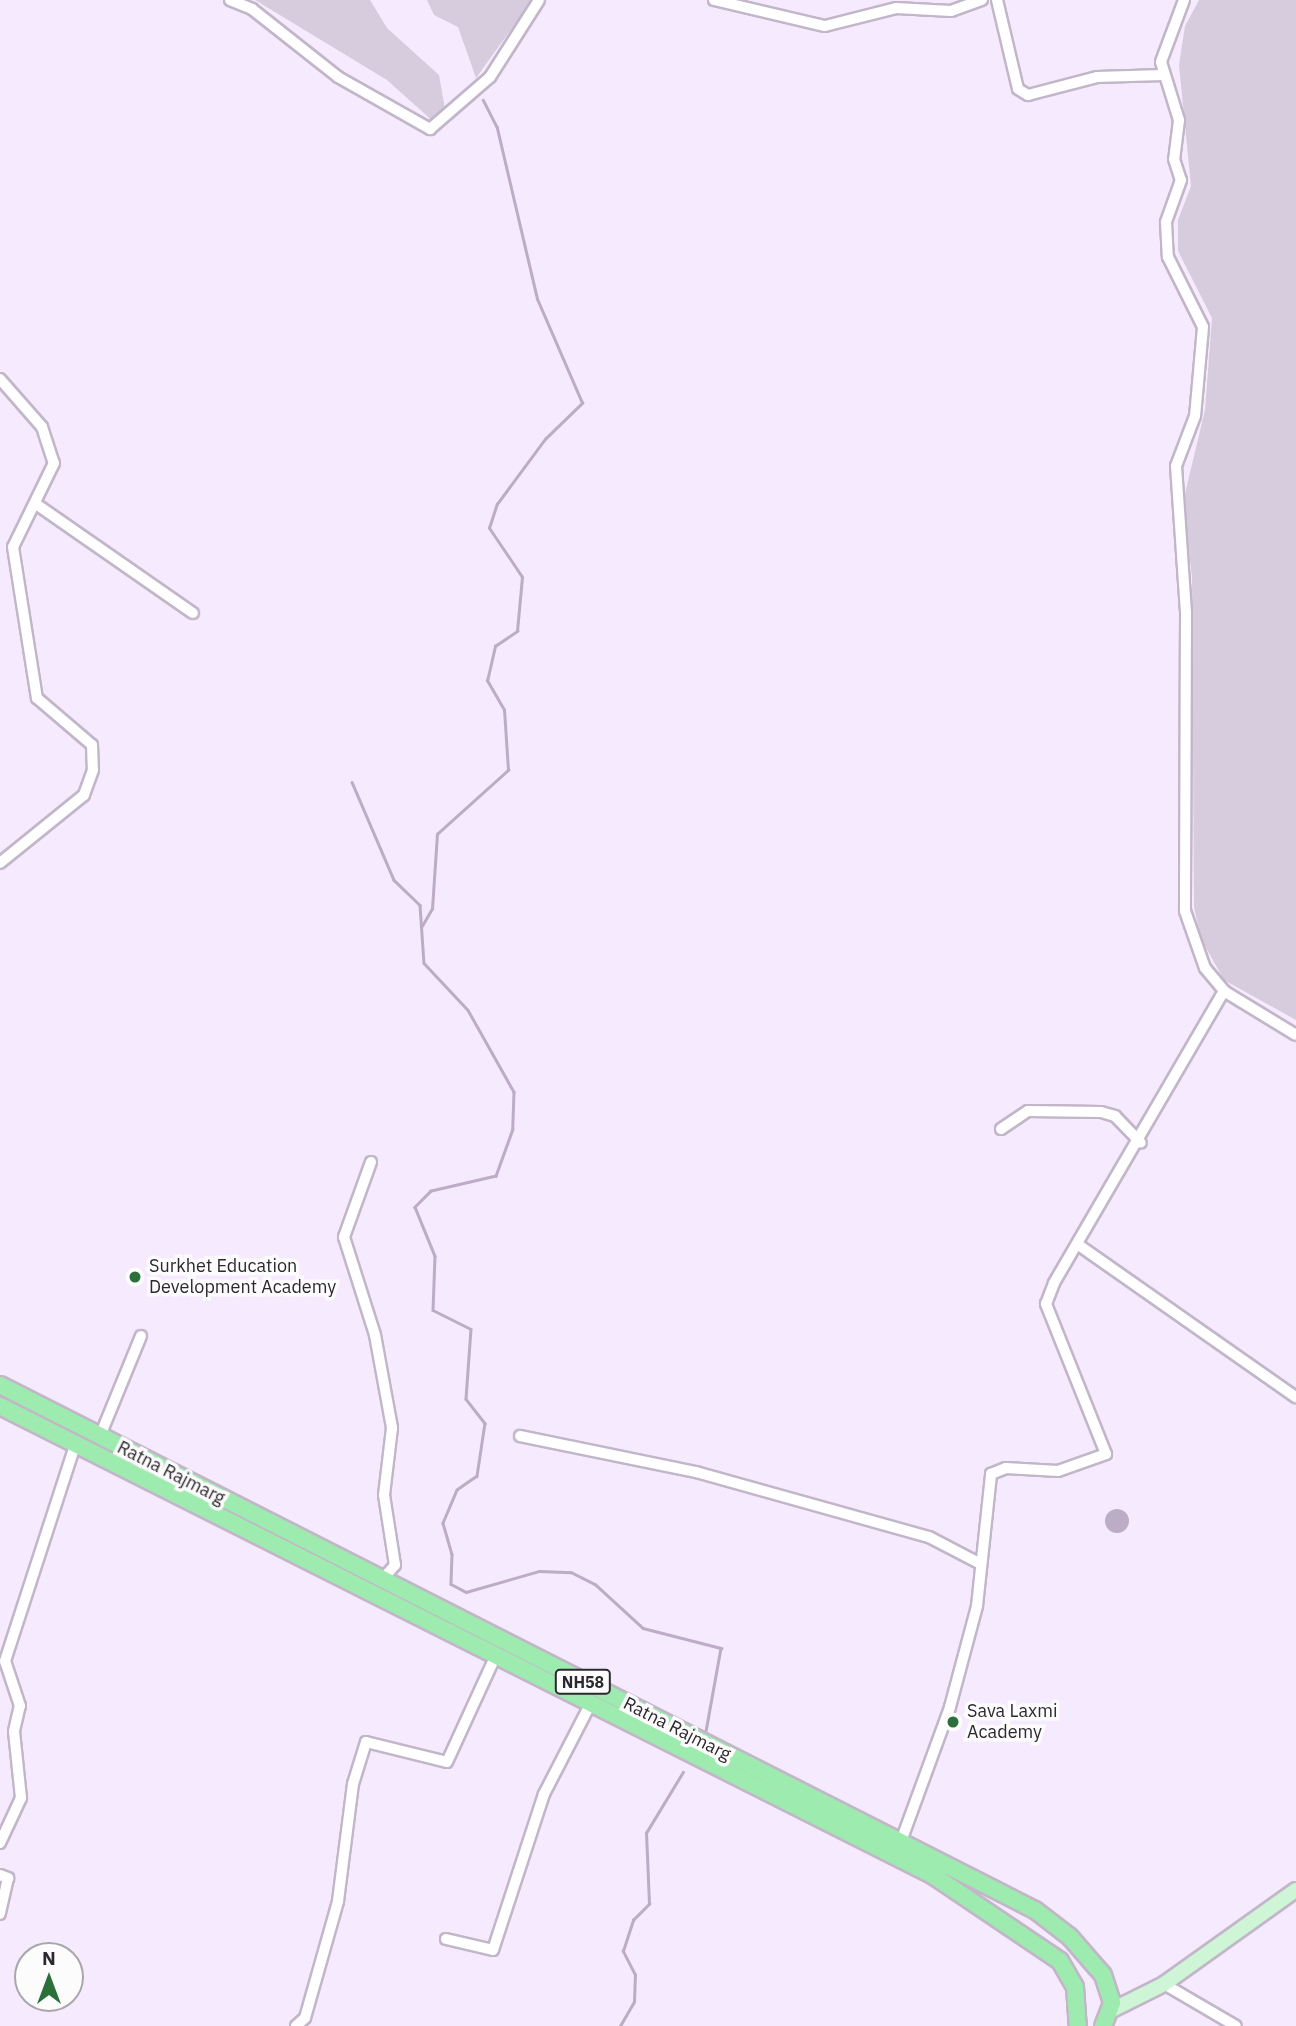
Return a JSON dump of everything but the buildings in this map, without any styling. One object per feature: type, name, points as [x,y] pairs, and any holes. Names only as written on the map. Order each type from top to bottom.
[{"type":"main road","name":"Ratna Rajmarg","points":[[0,1384],[900,1844],[1060,1961],[1075,1987],[1079,2026]]},
{"type":"main road","name":"Ratna Rajmarg","points":[[0,1406],[591,1703],[937,1869],[1035,1910],[1070,1937],[1103,1975],[1107,2018]]},
{"type":"street","points":[[230,0],[252,9],[338,77],[430,129],[490,77],[539,0]]},
{"type":"street","points":[[714,0],[825,26],[896,8],[951,11],[982,0]]},
{"type":"street","points":[[998,0],[1018,89],[1028,94],[1097,76],[1163,75]]},
{"type":"street","points":[[1184,0],[1161,62],[1179,120],[1174,159],[1181,180],[1166,222],[1168,257],[1203,327],[1195,416],[1176,466],[1186,613],[1185,911],[1205,968],[1224,991],[1296,1035]]},
{"type":"street","points":[[0,379],[50,445],[54,463],[13,547],[37,698],[92,745],[93,770],[84,795],[0,863]]},
{"type":"street","points":[[36,504],[193,613]]},
{"type":"street","points":[[900,1844],[950,1707],[977,1606],[979,1563],[991,1474],[1006,1468],[1058,1471],[1106,1454],[1046,1304],[1141,1143],[1224,991]]},
{"type":"street","points":[[1001,1129],[1028,1111],[1101,1112],[1115,1116],[1141,1143]]},
{"type":"street","points":[[371,1161],[344,1237],[375,1335],[392,1428],[384,1494],[395,1565],[382,1580]]},
{"type":"street","points":[[1080,1246],[1296,1396]]},
{"type":"street","points":[[100,1436],[141,1336]]},
{"type":"street","points":[[520,1436],[696,1472],[929,1537],[979,1563]]},
{"type":"street","points":[[0,1843],[3,1829],[21,1798],[14,1731],[20,1706],[5,1661],[75,1446]]},
{"type":"street","points":[[296,2026],[305,2018],[338,1901],[353,1784],[366,1742],[447,1762],[496,1655]]},
{"type":"street","points":[[446,1939],[493,1950],[544,1794],[591,1703]]},
{"type":"street","points":[[0,1875],[8,1878],[0,1913]]},
{"type":"street","points":[[1107,2018],[1164,1984],[1296,1890]]},
{"type":"street","points":[[1164,1984],[1236,2026]]},
{"type":"shaded area","points":[[255,0],[370,0],[387,28],[439,75],[445,109],[435,123],[387,80]]},
{"type":"shaded area","points":[[427,0],[532,0],[476,78],[458,27],[434,15]]},
{"type":"shaded area","points":[[1199,0],[1296,0],[1296,1020],[1224,980],[1201,939],[1194,907],[1192,577],[1183,502],[1205,410],[1212,318],[1178,251],[1178,220],[1191,186],[1179,65],[1185,26]]},
{"type":"shaded area","points":[[1117,1509],[1126,1512],[1129,1521],[1126,1530],[1117,1533],[1108,1530],[1105,1521],[1108,1512]]},
{"type":"waterway","points":[[422,926],[432,909],[437,834],[508,770],[504,710],[487,681],[495,646],[517,631],[522,577],[489,528],[497,504],[545,439],[582,403],[537,299],[497,128],[483,100]]},
{"type":"waterway","points":[[352,782],[394,880],[420,905],[424,963],[468,1010],[514,1092],[513,1129],[496,1176],[431,1191],[415,1207],[435,1256],[433,1310],[471,1329],[466,1399],[485,1423],[477,1476],[457,1490],[443,1523],[452,1554],[451,1584],[466,1592],[539,1571],[571,1572],[595,1584],[643,1628],[721,1648],[706,1731]]},
{"type":"waterway","points":[[620,2026],[634,2002],[635,1975],[623,1951],[633,1920],[649,1904],[646,1833],[683,1772]]},
{"type":"place","name":"Surkhet Education Development Academy","points":[[135,1277]]},
{"type":"place","name":"Sava Laxmi Academy","points":[[953,1722]]}]
